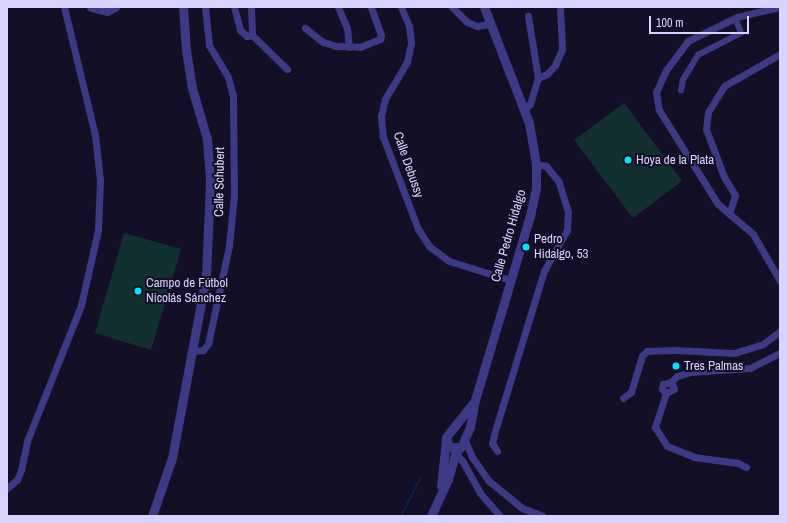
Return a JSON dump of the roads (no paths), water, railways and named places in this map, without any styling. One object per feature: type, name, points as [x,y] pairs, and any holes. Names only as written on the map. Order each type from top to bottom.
[{"type":"street","points":[[7,488],[17,480],[21,470],[27,441],[81,305],[98,230],[100,180],[95,135],[64,7]]},
{"type":"street","points":[[91,7],[107,11],[115,7]]},
{"type":"street","points":[[152,516],[174,445],[206,277],[210,180],[207,139],[192,88],[186,51],[183,7]]},
{"type":"street","name":"Calle Schubert","points":[[193,351],[203,350],[208,344],[229,246],[234,195],[233,96],[228,77],[209,46],[205,7]]},
{"type":"street","points":[[234,7],[240,30],[247,36],[252,35]]},
{"type":"street","points":[[251,7],[252,35],[286,69]]},
{"type":"street","points":[[338,7],[347,28],[349,47]]},
{"type":"street","points":[[305,28],[323,42],[349,47],[360,47],[380,39],[381,35],[371,7]]},
{"type":"street","name":"Calle Debussy","points":[[401,7],[410,26],[411,44],[407,62],[385,98],[381,116],[383,137],[418,229],[429,246],[448,261],[510,280]]},
{"type":"street","points":[[452,7],[467,22],[477,26],[489,24]]},
{"type":"street","points":[[538,78],[547,74],[555,65],[562,49],[560,7]]},
{"type":"street","points":[[779,7],[736,17],[688,41],[666,70],[656,92],[660,110],[718,204],[753,234],[780,281]]},
{"type":"street","name":"Calle Pedro Hidalgo","points":[[475,400],[530,216],[536,188],[536,164],[533,139],[524,110],[484,8]]},
{"type":"street","points":[[524,110],[530,104],[538,78],[528,16]]},
{"type":"street","points":[[681,91],[683,80],[698,55],[741,33],[737,23]]},
{"type":"street","points":[[729,214],[735,195],[724,177],[706,129],[708,112],[724,86],[780,54]]},
{"type":"street","points":[[496,451],[492,443],[495,431],[544,271],[567,230],[568,212],[559,182],[546,166],[536,164]]},
{"type":"street","points":[[623,398],[631,392],[642,356],[647,352],[674,350],[734,353],[763,344],[780,331]]},
{"type":"street","points":[[746,467],[738,464],[694,457],[667,446],[655,427],[666,393],[674,390],[672,382],[677,376],[691,372],[750,368],[780,353]]},
{"type":"street","points":[[439,497],[446,440],[475,400]]},
{"type":"street","points":[[475,400],[470,427],[458,447],[463,462],[480,493],[500,516]]},
{"type":"street","points":[[431,516],[458,447],[461,433],[453,431]]},
{"type":"street","points":[[446,440],[472,457],[489,481],[522,508],[542,516]]},
{"type":"waterway","points":[[401,516],[421,477]]},
{"type":"place","name":"Hoya de la Plata","points":[[628,160]]},
{"type":"place","name":"Pedro Hidalgo, 53","points":[[526,247]]},
{"type":"place","name":"Campo de Fútbol Nicolás Sánchez","points":[[138,291]]},
{"type":"place","name":"Tres Palmas","points":[[676,366]]}]
